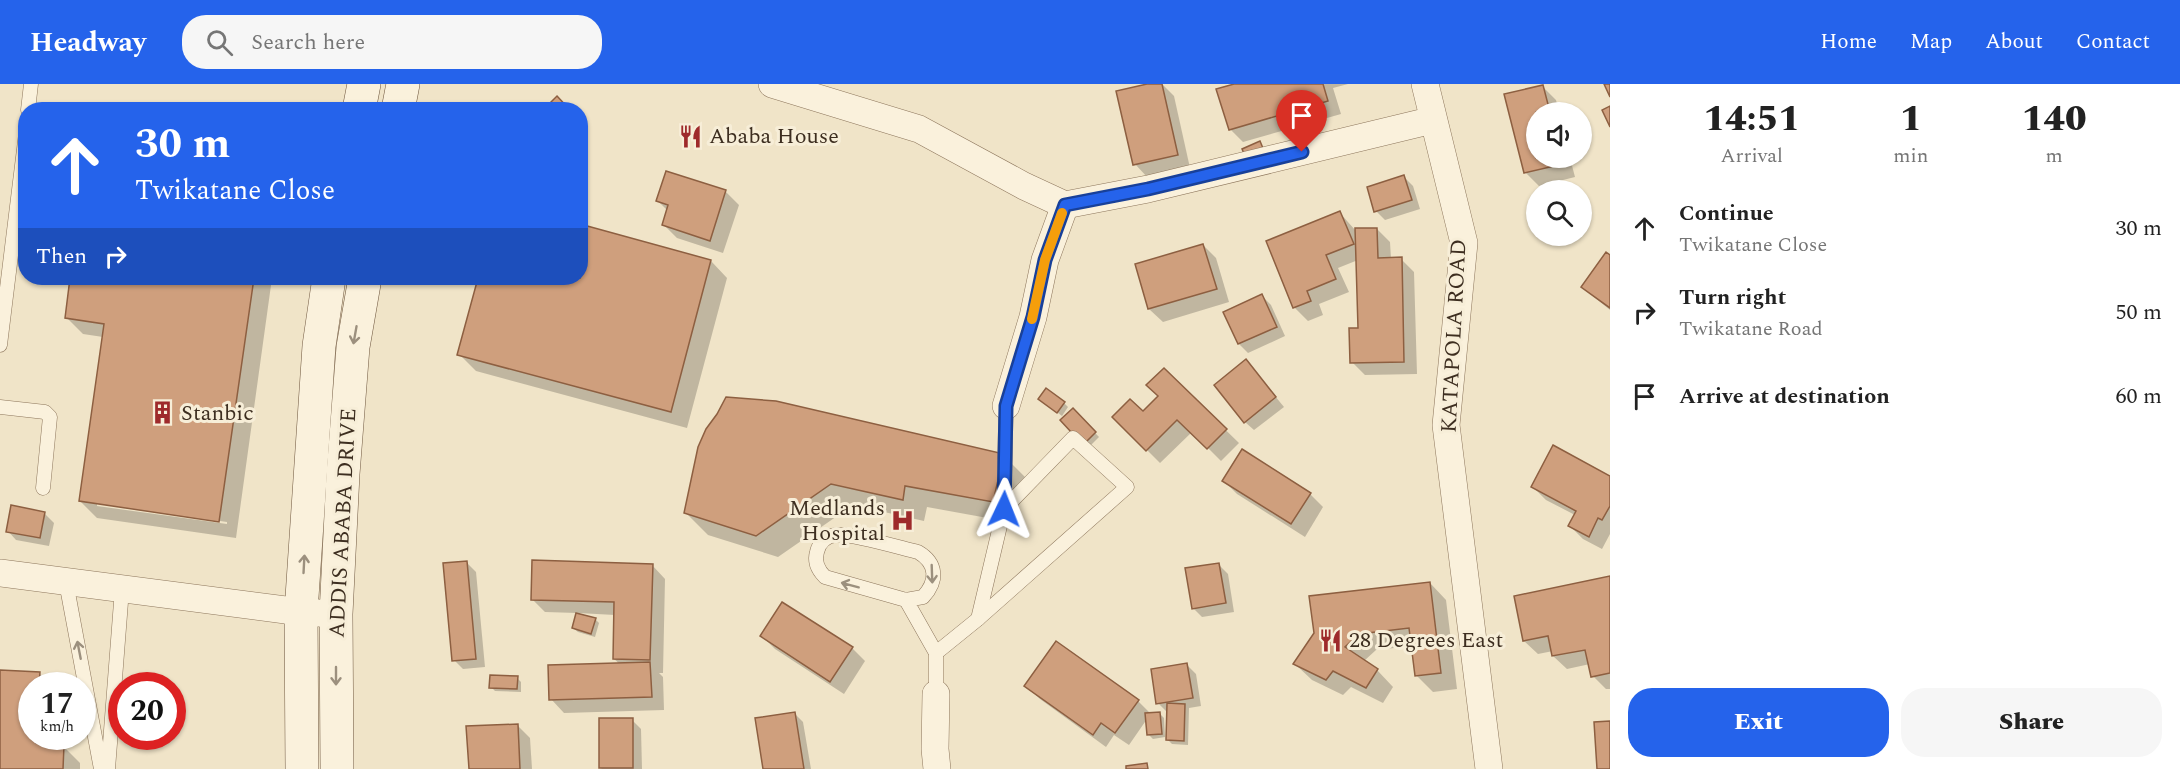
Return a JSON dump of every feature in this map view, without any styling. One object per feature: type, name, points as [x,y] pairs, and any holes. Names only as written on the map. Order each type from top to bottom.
[{"type":"main road","points":[[361,102],[364,84]]},
{"type":"main road","points":[[400,102],[403,84]]},
{"type":"main road","name":"ADDIS ABABA DRIVE","points":[[302,769],[301,612],[319,346],[328,285]]},
{"type":"main road","name":"ADDIS ABABA DRIVE","points":[[337,769],[336,614],[343,474],[353,347],[364,285]]},
{"type":"street","points":[[772,84],[919,129],[1024,186],[1065,205],[1148,189],[1433,120]]},
{"type":"street","name":"KATAPOLA ROAD","points":[[1425,84],[1464,243],[1446,425],[1489,769]]},
{"type":"street","points":[[1006,406],[1033,317],[1045,260],[1065,205]]},
{"type":"street","points":[[0,573],[301,612],[336,614]]},
{"type":"street","points":[[936,694],[937,769]]},
{"type":"lane","points":[[29,102],[31,84]]},
{"type":"lane","points":[[0,345],[18,198]]},
{"type":"lane","points":[[978,619],[1004,509],[1006,406]]},
{"type":"lane","points":[[0,407],[45,412],[50,417],[43,488]]},
{"type":"lane","points":[[936,653],[978,619],[1127,487],[1074,438],[1004,509]]},
{"type":"lane","points":[[906,600],[923,597],[933,582],[932,564],[918,552],[839,534],[824,540],[818,547],[816,564],[819,572],[825,577],[906,600],[936,653],[936,694]]},
{"type":"lane","points":[[66,582],[101,769]]},
{"type":"lane","points":[[108,769],[122,589]]},
{"type":"building","points":[[1147,84],[1162,84],[1178,155],[1133,165],[1116,91]]},
{"type":"building","points":[[1234,84],[1323,84],[1328,101],[1229,130],[1216,89]]},
{"type":"building","points":[[1604,84],[1610,84],[1610,97]]},
{"type":"building","points":[[1543,85],[1547,102],[1526,102],[1526,168],[1546,168],[1524,173],[1504,94]]},
{"type":"building","points":[[557,96],[563,102],[551,102]]},
{"type":"building","points":[[1610,106],[1610,127],[1602,110]]},
{"type":"building","points":[[1260,141],[1265,153],[1247,161],[1242,149]]},
{"type":"building","points":[[666,171],[726,190],[710,241],[662,225],[668,205],[656,201]]},
{"type":"building","points":[[1404,175],[1412,200],[1374,212],[1367,187]]},
{"type":"building","points":[[1340,211],[1354,244],[1326,255],[1336,279],[1307,291],[1311,301],[1293,308],[1266,241]]},
{"type":"building","points":[[588,226],[711,260],[671,412],[457,355],[476,285],[588,285]]},
{"type":"building","points":[[1355,228],[1377,228],[1378,258],[1402,257],[1404,362],[1350,363],[1349,328],[1358,328]]},
{"type":"building","points":[[1203,244],[1217,289],[1148,309],[1135,264]]},
{"type":"building","points":[[1606,252],[1610,255],[1610,308],[1581,287]]},
{"type":"building","name":"Stanbic","points":[[69,285],[253,285],[219,522],[79,501],[104,324],[65,318]]},
{"type":"building","points":[[1262,294],[1277,327],[1238,344],[1223,312]]},
{"type":"building","points":[[1246,359],[1276,397],[1244,423],[1214,385]]},
{"type":"building","points":[[1164,368],[1227,429],[1207,449],[1177,420],[1146,451],[1112,417],[1130,399],[1143,411],[1158,396],[1146,385]]},
{"type":"building","points":[[1046,388],[1065,402],[1057,413],[1038,399]]},
{"type":"building","points":[[726,397],[776,401],[1004,454],[993,502],[905,486],[903,500],[831,484],[756,536],[684,513],[698,447],[706,429]]},
{"type":"building","points":[[1073,408],[1096,432],[1083,445],[1060,420]]},
{"type":"building","points":[[1553,445],[1610,476],[1610,506],[1602,520],[1598,518],[1589,537],[1568,526],[1576,511],[1531,487]]},
{"type":"building","points":[[1242,449],[1311,493],[1291,524],[1222,481]]},
{"type":"building","points":[[11,505],[45,512],[40,538],[6,532]]},
{"type":"building","points":[[532,560],[653,564],[650,660],[613,659],[614,602],[531,600]]},
{"type":"building","points":[[467,561],[476,659],[452,661],[443,563]]},
{"type":"building","points":[[1219,563],[1226,603],[1192,609],[1185,568]]},
{"type":"building","points":[[1610,576],[1610,673],[1591,677],[1585,650],[1552,656],[1548,636],[1523,641],[1514,596]]},
{"type":"building","name":"28 Degrees East","points":[[1430,582],[1441,673],[1415,676],[1409,628],[1359,634],[1345,647],[1378,669],[1366,688],[1333,671],[1326,680],[1293,664],[1314,633],[1309,596]]},
{"type":"building","points":[[782,602],[853,647],[830,682],[760,636]]},
{"type":"building","points":[[576,613],[596,618],[591,634],[572,628]]},
{"type":"building","points":[[1056,641],[1139,700],[1115,733],[1101,723],[1093,735],[1024,686]]},
{"type":"building","points":[[650,662],[652,697],[549,700],[548,665]]},
{"type":"building","points":[[1187,663],[1193,698],[1156,704],[1151,669]]},
{"type":"building","points":[[0,670],[40,672],[18,672],[18,750],[64,750],[63,769],[0,769]]},
{"type":"building","points":[[490,675],[518,676],[517,689],[489,688]]},
{"type":"building","points":[[1167,703],[1185,704],[1184,741],[1166,740]]},
{"type":"building","points":[[795,712],[804,769],[763,769],[755,718]]},
{"type":"building","points":[[1160,712],[1162,734],[1147,735],[1145,713]]},
{"type":"building","points":[[599,718],[633,718],[633,768],[599,768]]},
{"type":"building","points":[[1610,721],[1610,769],[1597,769],[1594,722]]},
{"type":"building","points":[[518,724],[520,769],[469,769],[466,726]]},
{"type":"building","points":[[1147,763],[1148,769],[1126,769],[1126,766]]},
{"type":"slow traffic","points":[[1032,319],[1045,260],[1062,213]]},
{"type":"place","name":"Ababa House","points":[[691,136]]},
{"type":"place","name":"Stanbic","points":[[163,413]]},
{"type":"place","name":"Medlands Hospital","points":[[903,521]]},
{"type":"place","name":"28 Degrees East","points":[[1331,640]]},
{"type":"route","points":[[1004,509],[1006,406],[1033,317],[1045,260],[1065,205],[1148,189],[1302,152]]}]
